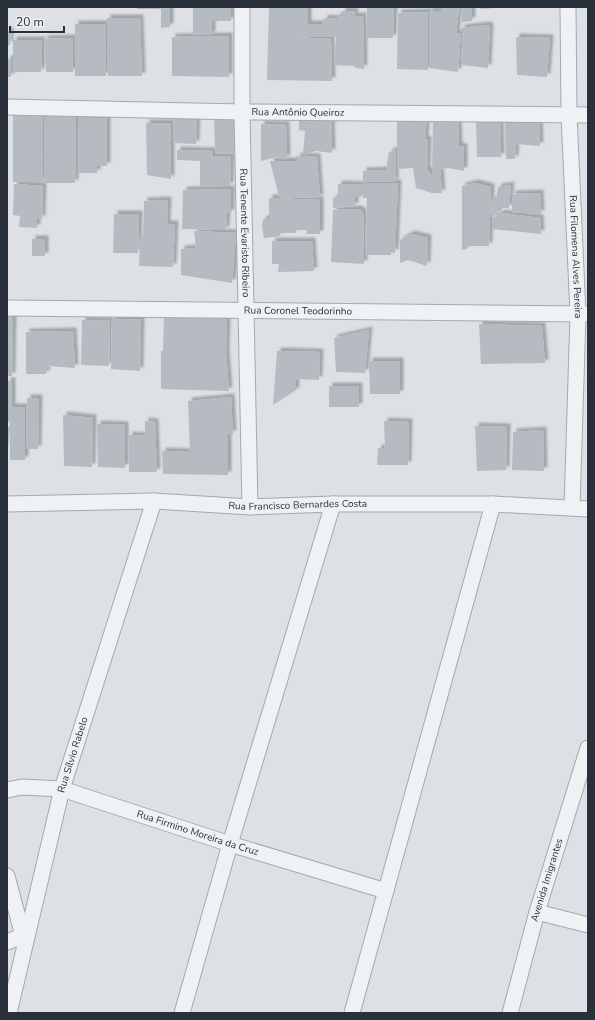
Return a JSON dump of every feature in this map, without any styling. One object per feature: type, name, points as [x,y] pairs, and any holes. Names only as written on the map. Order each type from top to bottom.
[{"type":"street","name":"Rua Tenente Evaristo Ribeiro","points":[[242,7],[242,112],[250,507]]},
{"type":"street","name":"Rua Filomena Alves Pereira","points":[[568,7],[569,115],[583,314],[572,508]]},
{"type":"street","name":"Rua Antônio Queiroz","points":[[7,107],[242,112],[588,115]]},
{"type":"street","name":"Rua Coronel Teodorinho","points":[[7,308],[583,314]]},
{"type":"street","name":"Rua Francisco Bernardes Costa","points":[[7,504],[154,501],[250,507],[333,504],[493,504],[588,509]]},
{"type":"street","name":"Rua Sílvio Rabelo","points":[[9,1013],[25,935],[62,789],[154,501]]},
{"type":"street","points":[[182,1013],[230,844],[333,504]]},
{"type":"street","points":[[352,1013],[493,504]]},
{"type":"street","name":"Avenida Imigrantes","points":[[510,1013],[536,912],[588,748]]},
{"type":"street","name":"Rua Firmino Moreira da Cruz","points":[[7,790],[22,787],[62,789],[230,844],[386,891]]},
{"type":"street","points":[[7,876],[25,935],[7,942]]},
{"type":"street","points":[[536,912],[588,925]]},
{"type":"building","points":[[137,7],[170,7],[170,27],[161,28],[161,9],[137,9]]},
{"type":"building","points":[[193,7],[231,7],[231,21],[212,21],[212,35],[193,35]]},
{"type":"building","points":[[269,7],[308,7],[308,24],[322,24],[325,18],[337,19],[337,16],[342,16],[342,11],[355,11],[354,16],[363,16],[364,69],[356,68],[354,66],[334,65],[336,37],[290,37],[331,39],[332,81],[267,80]]},
{"type":"building","points":[[367,7],[394,7],[393,38],[366,38]]},
{"type":"building","points":[[441,7],[460,7],[456,33],[461,33],[458,72],[429,68],[429,11],[444,10],[441,9]]},
{"type":"building","points":[[462,7],[472,7],[472,21],[462,22]]},
{"type":"building","points":[[480,7],[496,7],[496,8],[481,9]]},
{"type":"building","points":[[428,12],[428,70],[397,69],[398,13]]},
{"type":"building","points":[[107,18],[140,18],[142,76],[108,76]]},
{"type":"building","points":[[75,24],[106,24],[106,76],[75,76]]},
{"type":"building","points":[[487,25],[490,27],[488,68],[461,65],[463,33],[460,28]]},
{"type":"building","points":[[7,31],[10,31],[10,45],[7,45]]},
{"type":"building","points":[[229,36],[229,77],[172,76],[172,37]]},
{"type":"building","points":[[516,37],[550,38],[547,77],[517,75]]},
{"type":"building","points":[[72,38],[73,72],[46,72],[44,39]]},
{"type":"building","points":[[13,40],[42,40],[41,72],[13,72]]},
{"type":"building","points":[[7,59],[11,59],[11,77],[7,77]]},
{"type":"building","points":[[78,110],[92,110],[97,118],[107,118],[107,166],[97,166],[97,173],[78,173]]},
{"type":"building","points":[[76,112],[75,183],[44,183],[45,113]]},
{"type":"building","points":[[174,112],[197,114],[196,144],[173,143]]},
{"type":"building","points":[[13,113],[43,114],[43,182],[13,182]]},
{"type":"building","points":[[214,113],[236,114],[236,154],[215,153]]},
{"type":"building","points":[[508,115],[539,118],[540,146],[516,144],[515,159],[506,159],[505,124]]},
{"type":"building","points":[[397,116],[428,119],[425,139],[428,140],[427,169],[432,176],[433,116],[458,119],[459,146],[464,147],[464,171],[448,168],[440,170],[442,193],[432,193],[416,188],[413,168],[397,169]]},
{"type":"building","points":[[299,117],[331,117],[332,153],[316,151],[303,155],[305,131],[299,130]]},
{"type":"building","points":[[476,120],[500,121],[501,157],[477,157]]},
{"type":"building","points":[[146,123],[171,123],[171,179],[147,175]]},
{"type":"building","points":[[261,124],[286,125],[287,159],[277,157],[261,161]]},
{"type":"building","points":[[177,150],[213,151],[213,156],[231,156],[230,186],[200,186],[200,161],[177,160]]},
{"type":"building","points":[[396,150],[395,182],[363,182],[363,171],[386,170],[389,152]]},
{"type":"building","points":[[297,156],[317,157],[320,198],[279,197],[270,161],[297,161]]},
{"type":"building","points":[[363,183],[398,183],[395,253],[391,252],[391,255],[367,255],[365,253],[367,198],[363,198],[362,194],[361,197],[355,197],[355,206],[333,208],[333,198],[338,196],[338,184],[363,185]]},
{"type":"building","points":[[475,183],[491,187],[489,246],[467,246],[467,249],[462,250],[462,186]]},
{"type":"building","points":[[14,184],[43,186],[42,219],[37,219],[37,228],[19,227],[20,216],[13,215]]},
{"type":"building","points":[[511,185],[509,208],[499,208],[498,213],[491,217],[492,199],[496,199],[498,187]]},
{"type":"building","points":[[231,189],[231,213],[227,213],[226,230],[182,229],[183,190]]},
{"type":"building","points":[[540,193],[541,214],[512,212],[512,194]]},
{"type":"building","points":[[269,198],[320,200],[320,234],[306,234],[307,230],[296,230],[296,233],[280,233],[280,236],[264,238],[262,227],[263,219],[269,219]]},
{"type":"building","points":[[168,200],[167,224],[175,224],[173,267],[139,266],[140,238],[143,238],[144,201]]},
{"type":"building","points":[[358,209],[363,212],[364,264],[331,262],[333,210]]},
{"type":"building","points":[[502,213],[540,218],[541,234],[492,229],[492,218]]},
{"type":"building","points":[[114,214],[139,214],[138,253],[113,253]]},
{"type":"building","points":[[194,231],[236,233],[232,283],[181,275],[181,249],[196,248]]},
{"type":"building","points":[[411,234],[428,238],[427,266],[408,260],[400,263],[400,240]]},
{"type":"building","points":[[32,239],[45,239],[45,256],[32,256]]},
{"type":"building","points":[[272,241],[312,241],[314,271],[278,272],[279,264],[272,264]]},
{"type":"building","points":[[7,316],[13,316],[12,376],[7,376]]},
{"type":"building","points":[[164,316],[227,319],[226,353],[229,391],[161,389],[161,351],[163,351]]},
{"type":"building","points":[[112,319],[141,319],[140,371],[111,369]]},
{"type":"building","points":[[82,320],[110,321],[109,366],[81,365]]},
{"type":"building","points":[[479,324],[542,326],[545,363],[481,364]]},
{"type":"building","points":[[369,330],[365,373],[336,372],[334,338]]},
{"type":"building","points":[[73,331],[75,368],[47,366],[46,374],[26,374],[26,332]]},
{"type":"building","points":[[277,351],[320,352],[319,380],[296,379],[296,390],[273,405]]},
{"type":"building","points":[[369,361],[400,361],[400,394],[370,394]]},
{"type":"building","points":[[7,381],[12,381],[12,407],[25,407],[25,460],[10,460],[10,429],[7,449],[7,427],[10,427],[10,422],[7,422]]},
{"type":"building","points":[[329,386],[359,386],[359,407],[329,407]]},
{"type":"building","points":[[231,397],[233,434],[228,434],[228,475],[163,474],[162,451],[190,452],[188,401]]},
{"type":"building","points":[[27,398],[39,398],[38,449],[26,449]]},
{"type":"building","points":[[63,415],[93,418],[92,467],[64,466]]},
{"type":"building","points":[[145,421],[155,422],[157,472],[129,472],[129,435],[145,436]]},
{"type":"building","points":[[384,421],[409,422],[408,465],[377,465],[378,448],[385,448]]},
{"type":"building","points":[[97,424],[125,425],[125,468],[98,467]]},
{"type":"building","points":[[475,426],[507,427],[506,470],[477,471]]},
{"type":"building","points":[[543,430],[544,471],[512,470],[513,432]]}]
